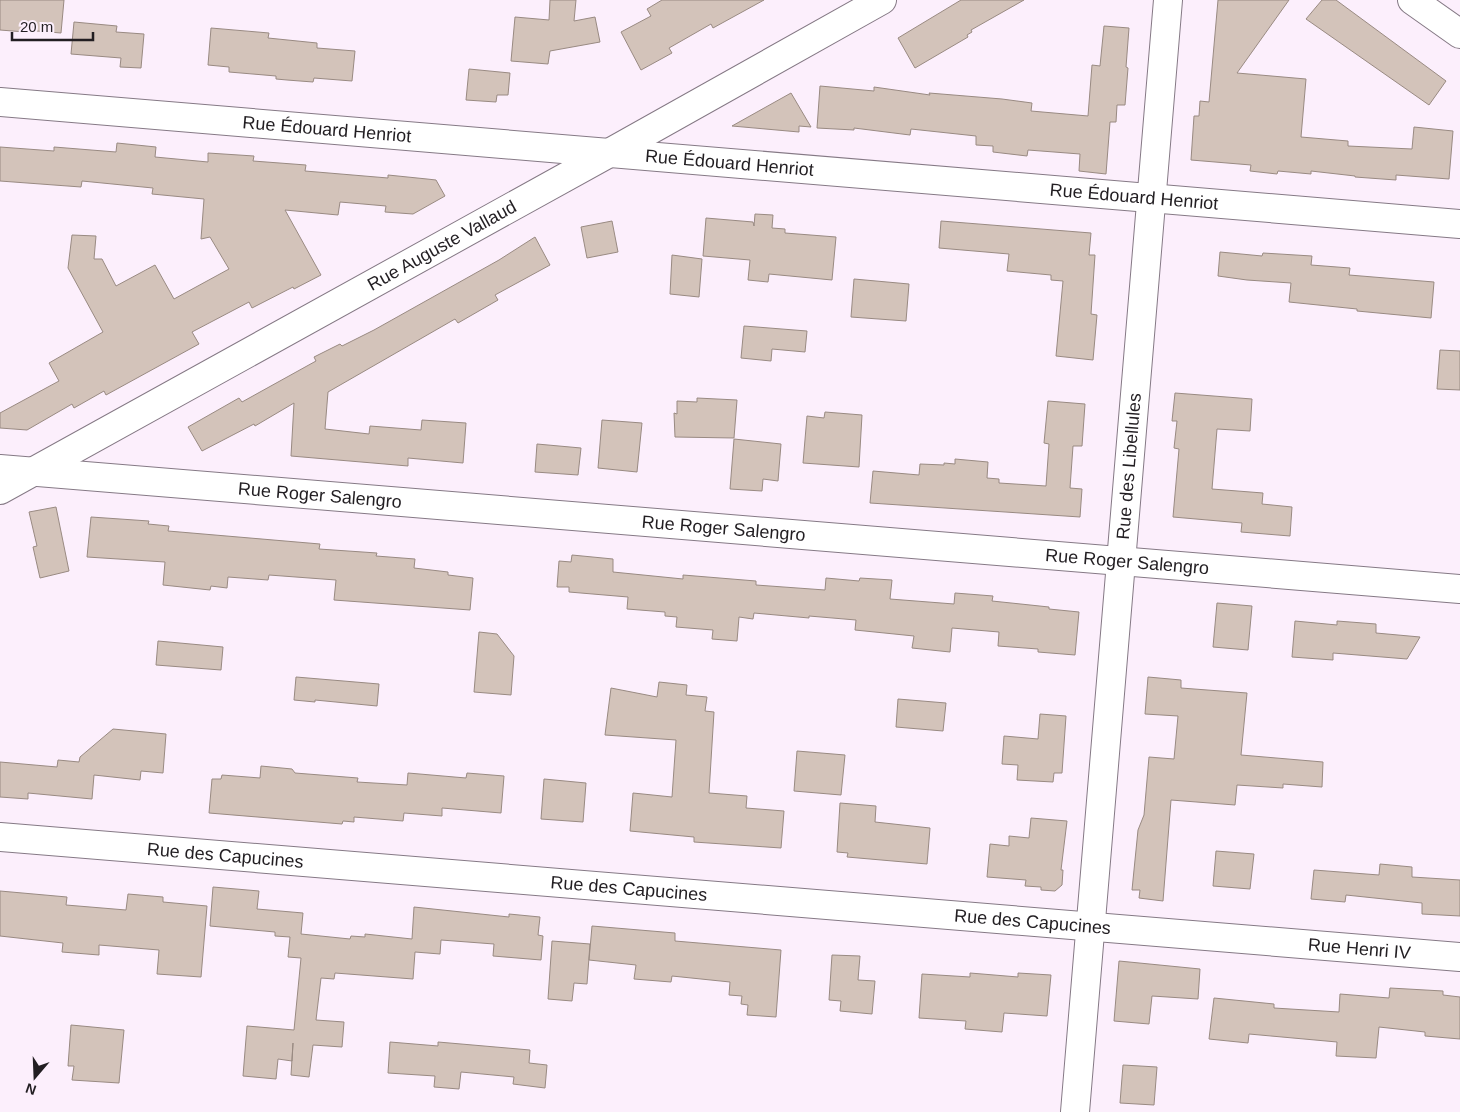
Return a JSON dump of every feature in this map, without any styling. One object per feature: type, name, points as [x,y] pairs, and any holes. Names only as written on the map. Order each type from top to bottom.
[{"type":"street","name":"Rue Auguste Vallaud","points":[[0,490],[882,0]]},
{"type":"street","name":"Rue des Libellules","points":[[1075,1112],[1168,0]]},
{"type":"street","points":[[1412,0],[1460,34]]},
{"type":"street","name":"Rue Édouard Henriot","points":[[0,102],[1460,224]]},
{"type":"street","name":"Rue Roger Salengro","points":[[0,469],[1454,589]]},
{"type":"street","name":"Rue des Capucines","points":[[0,836],[1257,940]]},
{"type":"street","name":"Rue Henri IV","points":[[1257,940],[1460,957]]},
{"type":"building","points":[[0,0],[64,0],[61,33],[0,30]]},
{"type":"building","points":[[550,0],[576,0],[574,21],[595,17],[600,42],[550,51],[548,64],[511,61],[515,17],[549,20]]},
{"type":"building","points":[[662,0],[764,0],[713,28],[711,24],[669,48],[672,53],[641,70],[621,32],[651,16],[647,9]]},
{"type":"building","points":[[961,0],[1024,0],[971,30],[972,32],[967,35],[968,37],[915,68],[898,38]]},
{"type":"building","points":[[1218,0],[1289,0],[1237,73],[1306,79],[1301,137],[1348,141],[1348,146],[1412,149],[1414,127],[1453,131],[1449,179],[1396,175],[1396,180],[1311,171],[1311,174],[1278,171],[1277,174],[1250,171],[1251,165],[1191,160],[1194,116],[1199,116],[1200,101],[1209,102]]},
{"type":"building","points":[[1322,0],[1336,0],[1446,81],[1429,105],[1306,19]]},
{"type":"building","points":[[74,22],[117,26],[116,32],[144,34],[141,68],[120,67],[121,58],[71,54]]},
{"type":"building","points":[[1104,26],[1129,28],[1125,105],[1117,105],[1116,122],[1110,122],[1106,174],[1079,171],[1080,154],[1028,150],[1027,156],[993,152],[993,146],[976,145],[976,136],[911,129],[910,135],[854,128],[854,130],[817,128],[820,86],[874,91],[874,87],[930,95],[929,93],[1002,99],[1032,103],[1031,111],[1088,116],[1092,65],[1100,66]]},
{"type":"building","points":[[211,28],[269,33],[268,38],[317,43],[317,48],[355,51],[352,81],[314,78],[313,82],[276,79],[276,76],[229,72],[229,67],[208,65]]},
{"type":"building","points":[[469,69],[510,73],[508,95],[497,95],[496,102],[466,100]]},
{"type":"building","points":[[791,93],[811,127],[799,126],[799,132],[732,126]]},
{"type":"building","points":[[117,143],[156,147],[155,157],[208,162],[208,153],[254,156],[253,161],[306,165],[305,171],[388,178],[388,175],[436,180],[445,196],[413,214],[385,212],[386,206],[340,202],[338,215],[285,210],[321,275],[252,308],[249,302],[192,332],[199,344],[106,395],[104,391],[74,408],[72,404],[27,430],[0,428],[0,413],[59,381],[49,363],[103,332],[68,268],[72,235],[96,236],[94,259],[102,259],[116,286],[155,265],[174,299],[229,269],[210,237],[201,239],[204,199],[152,194],[153,188],[82,181],[81,187],[0,181],[0,147],[54,151],[54,147],[116,152]]},
{"type":"building","points":[[755,214],[773,215],[772,228],[785,229],[785,233],[836,237],[832,280],[769,274],[768,282],[748,280],[750,260],[703,256],[706,218],[753,222],[754,226]]},
{"type":"building","points":[[612,221],[618,252],[587,258],[581,227]]},
{"type":"building","points":[[941,221],[1091,233],[1089,255],[1095,255],[1091,314],[1097,315],[1093,360],[1056,356],[1063,281],[1051,280],[1051,275],[1007,271],[1009,254],[939,248]]},
{"type":"building","points":[[535,237],[550,265],[495,295],[498,300],[458,323],[455,319],[328,392],[325,429],[369,434],[370,426],[421,430],[422,420],[466,423],[463,463],[408,458],[408,466],[291,456],[294,403],[255,426],[254,424],[202,451],[188,427],[239,398],[242,402],[316,361],[314,357],[374,330],[499,260]]},
{"type":"building","points":[[1220,252],[1262,256],[1263,253],[1312,256],[1311,265],[1350,268],[1349,275],[1434,282],[1431,318],[1289,302],[1291,283],[1218,276]]},
{"type":"building","points":[[672,255],[702,259],[699,297],[670,294]]},
{"type":"building","points":[[854,279],[909,284],[906,321],[851,317]]},
{"type":"building","points":[[744,326],[807,331],[805,352],[772,349],[771,361],[741,358]]},
{"type":"building","points":[[1440,350],[1460,351],[1460,390],[1437,389]]},
{"type":"building","points":[[1175,393],[1252,399],[1250,431],[1217,429],[1212,489],[1263,493],[1262,504],[1292,507],[1290,536],[1241,532],[1242,523],[1173,517],[1179,449],[1174,448],[1177,421],[1172,421]]},
{"type":"building","points":[[697,398],[737,400],[734,438],[675,437],[674,413],[677,414],[677,401],[697,402]]},
{"type":"building","points":[[1048,401],[1085,404],[1082,446],[1073,446],[1070,488],[1082,489],[1080,517],[870,503],[873,471],[919,475],[920,464],[955,464],[955,459],[988,462],[987,478],[999,479],[999,483],[1046,486],[1049,444],[1044,443]]},
{"type":"building","points":[[825,412],[862,415],[859,467],[803,463],[807,416],[824,418]]},
{"type":"building","points":[[602,420],[642,423],[637,472],[598,468]]},
{"type":"building","points":[[734,439],[781,444],[778,481],[763,479],[762,491],[730,489]]},
{"type":"building","points":[[537,444],[581,448],[578,475],[535,472]]},
{"type":"building","points":[[56,507],[69,571],[40,578],[33,547],[37,546],[29,512]]},
{"type":"building","points":[[91,517],[149,521],[148,524],[169,526],[168,531],[320,544],[319,549],[377,553],[376,556],[415,559],[414,568],[448,572],[448,575],[473,578],[470,610],[334,600],[336,580],[269,575],[268,580],[228,577],[227,588],[211,586],[210,590],[163,585],[165,562],[87,557]]},
{"type":"building","points":[[572,555],[613,559],[613,572],[683,579],[683,575],[756,581],[756,585],[825,590],[826,578],[859,581],[860,578],[892,580],[890,599],[954,604],[955,593],[993,596],[992,601],[1079,612],[1075,655],[1038,652],[1038,649],[998,646],[999,632],[952,628],[950,652],[912,648],[914,636],[855,630],[856,620],[754,613],[753,619],[739,617],[737,641],[712,639],[713,630],[676,627],[677,617],[665,616],[665,612],[627,609],[628,597],[569,592],[569,587],[557,587],[559,561],[571,562]]},
{"type":"building","points":[[1217,603],[1252,606],[1248,650],[1213,647]]},
{"type":"building","points":[[1295,621],[1337,625],[1337,621],[1376,624],[1376,633],[1420,637],[1407,659],[1333,653],[1333,660],[1292,657]]},
{"type":"building","points":[[479,632],[497,634],[514,656],[511,695],[474,692]]},
{"type":"building","points":[[158,641],[223,647],[221,670],[156,665]]},
{"type":"building","points":[[296,677],[379,684],[377,706],[315,700],[315,702],[294,700]]},
{"type":"building","points":[[1148,677],[1181,680],[1181,688],[1247,693],[1241,755],[1323,762],[1322,787],[1283,784],[1283,788],[1237,785],[1235,805],[1171,800],[1163,901],[1139,898],[1140,890],[1132,890],[1138,830],[1144,815],[1149,757],[1174,759],[1178,716],[1145,714]]},
{"type":"building","points":[[659,682],[687,685],[686,695],[707,697],[705,711],[714,712],[709,793],[747,796],[746,808],[784,811],[781,848],[694,842],[694,837],[630,831],[633,793],[672,797],[676,740],[605,735],[611,688],[657,697]]},
{"type":"building","points":[[898,699],[946,703],[943,731],[896,727]]},
{"type":"building","points":[[1040,714],[1066,716],[1062,773],[1054,773],[1053,782],[1017,780],[1018,765],[1002,764],[1004,736],[1038,739]]},
{"type":"building","points":[[113,729],[166,734],[163,773],[141,771],[140,780],[94,775],[92,799],[28,793],[28,799],[0,797],[0,762],[57,767],[58,760],[79,762],[80,757]]},
{"type":"building","points":[[797,751],[845,755],[841,795],[794,791]]},
{"type":"building","points":[[261,766],[292,769],[295,773],[358,778],[357,782],[407,785],[408,773],[466,778],[467,773],[504,776],[501,813],[442,808],[442,816],[404,813],[403,821],[354,817],[354,822],[343,821],[342,824],[209,813],[212,779],[221,779],[222,775],[260,778]]},
{"type":"building","points":[[544,779],[586,783],[583,822],[541,819]]},
{"type":"building","points":[[840,803],[876,806],[875,822],[930,828],[927,864],[847,857],[848,853],[837,852]]},
{"type":"building","points":[[1031,818],[1067,821],[1061,870],[1063,870],[1062,885],[1055,891],[1041,890],[1041,887],[1025,886],[1026,880],[987,877],[990,844],[1009,846],[1009,836],[1029,838]]},
{"type":"building","points":[[1216,851],[1254,854],[1250,889],[1213,886]]},
{"type":"building","points":[[1380,864],[1412,867],[1412,877],[1460,880],[1460,916],[1422,914],[1422,903],[1346,895],[1345,902],[1311,899],[1314,870],[1379,875]]},
{"type":"building","points":[[213,887],[259,891],[257,909],[303,913],[301,934],[350,939],[351,936],[365,937],[365,934],[412,939],[414,907],[509,917],[509,914],[540,917],[538,935],[543,936],[541,960],[493,956],[494,944],[441,940],[440,954],[415,952],[413,979],[335,973],[334,979],[321,978],[316,1020],[344,1022],[342,1047],[313,1045],[309,1077],[291,1075],[292,1061],[278,1059],[276,1079],[243,1076],[247,1026],[294,1030],[301,958],[288,957],[290,937],[275,936],[275,932],[210,926]]},
{"type":"building","points":[[0,891],[67,897],[66,905],[126,910],[128,894],[163,897],[163,902],[207,906],[201,977],[157,974],[159,950],[99,945],[99,955],[62,952],[63,943],[0,936]]},
{"type":"building","points":[[592,926],[675,933],[675,941],[781,950],[776,1017],[747,1015],[748,1005],[741,1004],[742,996],[729,995],[730,982],[672,976],[671,982],[634,979],[636,965],[589,960]]},
{"type":"building","points":[[552,941],[590,944],[587,984],[574,983],[572,1001],[548,999]]},
{"type":"building","points":[[832,955],[860,956],[858,980],[875,981],[872,1014],[840,1011],[841,1001],[829,1000]]},
{"type":"building","points":[[1119,961],[1200,969],[1198,999],[1152,996],[1149,1024],[1114,1021]]},
{"type":"building","points":[[970,973],[1018,977],[1018,973],[1051,975],[1047,1016],[1004,1013],[1002,1032],[965,1029],[966,1021],[919,1018],[922,974],[970,977]]},
{"type":"building","points":[[1390,988],[1443,991],[1443,995],[1460,997],[1460,1039],[1425,1036],[1425,1032],[1379,1027],[1376,1058],[1336,1056],[1337,1042],[1249,1034],[1248,1043],[1209,1039],[1214,998],[1274,1004],[1274,1008],[1339,1012],[1340,994],[1389,998]]},
{"type":"building","points":[[71,1025],[124,1030],[119,1083],[72,1080],[74,1066],[68,1066]]},
{"type":"building","points":[[390,1042],[438,1046],[438,1042],[530,1050],[529,1063],[547,1065],[545,1088],[513,1084],[514,1077],[461,1072],[459,1089],[434,1087],[435,1076],[388,1073]]},
{"type":"building","points":[[1123,1065],[1157,1067],[1154,1105],[1120,1103]]}]
